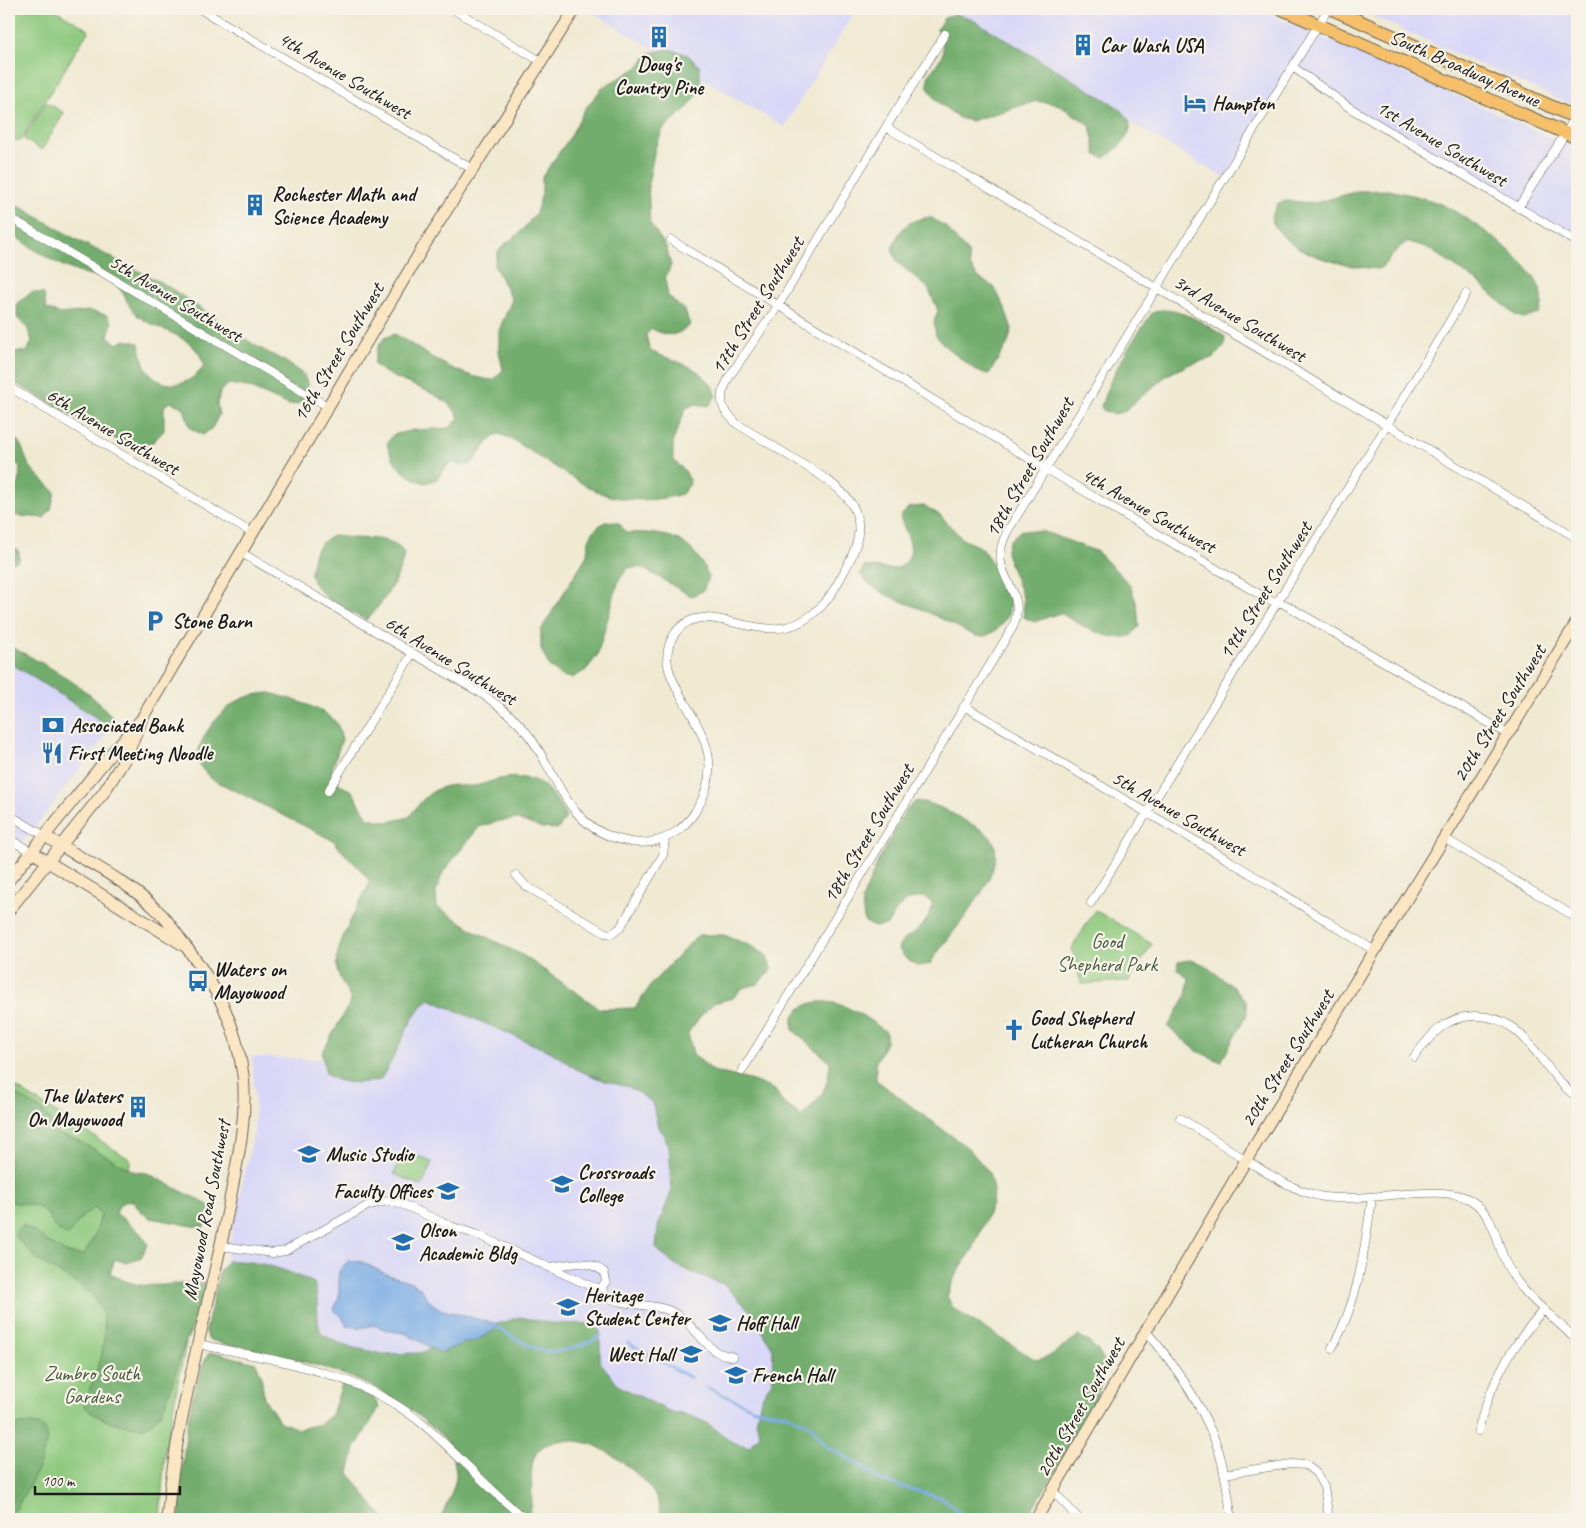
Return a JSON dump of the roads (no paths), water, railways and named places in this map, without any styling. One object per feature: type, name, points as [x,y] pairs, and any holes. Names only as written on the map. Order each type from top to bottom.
[{"type":"main road","name":"South Broadway Avenue","points":[[1282,9],[1326,14],[1577,117]]},
{"type":"main road","name":"South Broadway Avenue","points":[[1326,14],[1572,136]]},
{"type":"street","name":"4th Avenue Southwest","points":[[200,9],[472,169]]},
{"type":"street","points":[[452,9],[542,62]]},
{"type":"street","name":"16th Street Southwest","points":[[9,880],[109,756],[141,720],[327,406],[472,169],[576,9]]},
{"type":"street","name":"18th Street Southwest","points":[[742,1071],[1008,636],[1017,618],[1017,603],[1001,566],[999,552],[1007,532],[1156,287],[1326,14]]},
{"type":"street","name":"17th Street Southwest","points":[[665,838],[677,831],[693,815],[707,789],[711,770],[706,742],[669,671],[668,652],[673,636],[686,623],[698,618],[719,618],[771,630],[785,629],[800,624],[816,612],[829,597],[853,557],[858,542],[859,526],[854,508],[842,490],[737,424],[722,403],[722,393],[729,377],[778,306],[886,127],[945,34]]},
{"type":"street","name":"1st Avenue Southwest","points":[[1293,68],[1350,108],[1577,242]]},
{"type":"street","points":[[1518,208],[1572,136],[1577,117]]},
{"type":"street","name":"3rd Avenue Southwest","points":[[886,127],[1577,538]]},
{"type":"street","name":"5th Avenue Southwest","points":[[9,217],[327,406]]},
{"type":"street","name":"4th Avenue Southwest","points":[[674,239],[778,306],[1045,468],[1269,600],[1278,602],[1508,734]]},
{"type":"street","name":"19th Street Southwest","points":[[1090,902],[1278,602],[1466,294]]},
{"type":"street","name":"6th Avenue Southwest","points":[[9,387],[252,533]]},
{"type":"street","name":"6th Avenue Southwest","points":[[240,552],[479,692],[515,719],[537,748],[573,810],[587,824],[612,837],[632,842],[649,842],[665,838]]},
{"type":"street","name":"20th Street Southwest","points":[[1036,1519],[1246,1160],[1577,622]]},
{"type":"street","points":[[328,791],[412,654]]},
{"type":"street","name":"5th Avenue Southwest","points":[[964,706],[1230,861],[1375,951]]},
{"type":"street","name":"16th Street Southwest","points":[[9,910],[62,846],[115,774],[135,739],[141,720]]},
{"type":"street","points":[[9,814],[46,836]]},
{"type":"street","name":"Mayowood Road Southwest","points":[[46,836],[143,897],[172,925],[210,978],[226,1009],[233,1029],[243,1076],[241,1141],[221,1246],[172,1468],[167,1519]]},
{"type":"street","points":[[516,875],[526,886],[605,932],[612,934],[620,928],[663,855],[665,838]]},
{"type":"street","points":[[1444,838],[1577,918]]},
{"type":"street","points":[[9,839],[32,852]]},
{"type":"street","name":"Mayowood Road Southwest","points":[[32,852],[186,947]]},
{"type":"street","points":[[1414,1056],[1430,1036],[1445,1023],[1468,1016],[1492,1018],[1510,1025],[1519,1032],[1564,1085],[1577,1097]]},
{"type":"street","points":[[1180,1118],[1276,1180],[1298,1190],[1341,1199],[1451,1192],[1471,1200],[1488,1216],[1496,1232],[1506,1264],[1519,1285],[1577,1341]]},
{"type":"street","points":[[1332,1348],[1343,1329],[1357,1288],[1372,1198]]},
{"type":"street","points":[[221,1246],[273,1253],[285,1251],[369,1205],[388,1201],[404,1205],[552,1267],[596,1288],[602,1287],[606,1281],[604,1272],[598,1267],[573,1262],[552,1267]]},
{"type":"street","points":[[602,1287],[604,1295],[617,1302],[648,1305],[669,1311],[681,1318],[716,1352],[733,1357]]},
{"type":"street","points":[[1478,1431],[1487,1398],[1503,1363],[1518,1340],[1543,1310]]},
{"type":"street","points":[[1146,1331],[1167,1357],[1203,1414],[1219,1453],[1232,1519]]},
{"type":"street","points":[[198,1344],[319,1370],[374,1392],[424,1426],[503,1502],[525,1519]]},
{"type":"street","points":[[1224,1474],[1290,1464],[1306,1465],[1316,1473],[1324,1486],[1329,1519]]},
{"type":"street","points":[[1053,1491],[1079,1519]]},
{"type":"water","points":[[349,1260],[362,1262],[388,1275],[411,1282],[420,1288],[431,1303],[442,1310],[497,1324],[498,1328],[473,1342],[464,1343],[440,1353],[405,1333],[390,1331],[374,1325],[360,1328],[347,1326],[342,1317],[334,1310],[339,1297],[339,1271]]},
{"type":"waterway","points":[[498,1328],[526,1344],[548,1351],[571,1349],[601,1336]]},
{"type":"waterway","points":[[628,1343],[691,1378]]},
{"type":"waterway","points":[[706,1387],[755,1409],[785,1414],[810,1425],[826,1446],[863,1467],[879,1480],[941,1498],[954,1507],[965,1519]]},
{"type":"place","name":"Doug's Country Pine","points":[[659,37]]},
{"type":"place","name":"Car Wash USA","points":[[1083,45]]},
{"type":"place","name":"Hampton","points":[[1195,103]]},
{"type":"place","name":"Rochester Math and Science Academy","points":[[255,205]]},
{"type":"place","name":"Stone Barn","points":[[155,621]]},
{"type":"place","name":"Associated Bank","points":[[53,725]]},
{"type":"place","name":"First Meeting Noodle","points":[[52,753]]},
{"type":"place","name":"Waters on Mayowood","points":[[198,981]]},
{"type":"place","name":"Good Shepherd Lutheran Church","points":[[1014,1030]]},
{"type":"place","name":"The Waters On Mayowood","points":[[138,1107]]},
{"type":"place","name":"Music Studio","points":[[309,1154]]},
{"type":"place","name":"Crossroads College","points":[[562,1184]]},
{"type":"place","name":"Faculty Offices","points":[[448,1191]]},
{"type":"place","name":"Olson Academic Bldg","points":[[403,1242]]},
{"type":"place","name":"Heritage Student Center","points":[[568,1307]]},
{"type":"place","name":"Hoff Hall","points":[[720,1323]]},
{"type":"place","name":"West Hall","points":[[691,1354]]},
{"type":"place","name":"French Hall","points":[[736,1375]]},
{"type":"park label","name":"Good Shepherd Park","points":[[1107,952]]},
{"type":"park label","name":"Zumbro South Gardens","points":[[92,1384]]}]
